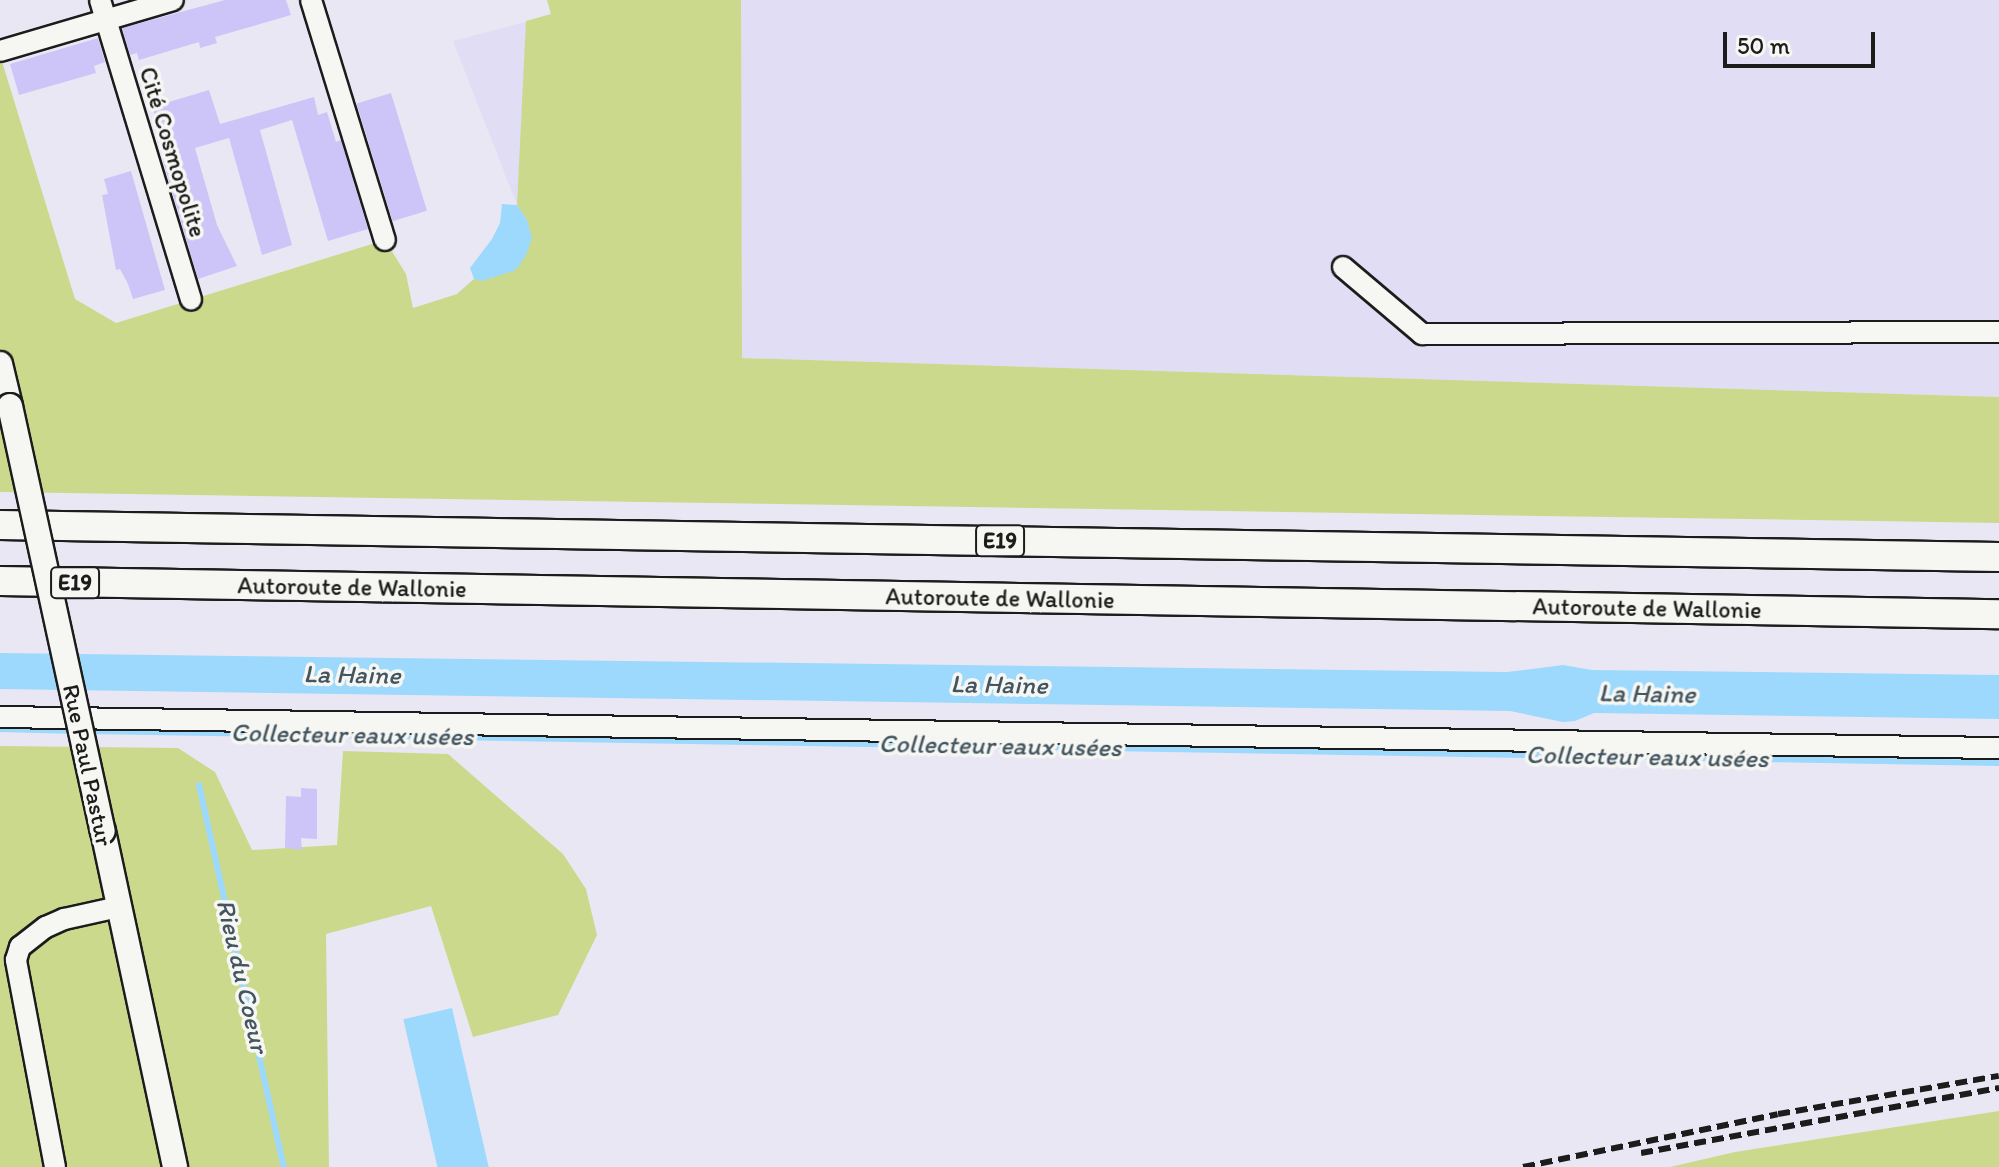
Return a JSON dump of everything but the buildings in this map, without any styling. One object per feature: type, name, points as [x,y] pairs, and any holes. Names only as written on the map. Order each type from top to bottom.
[{"type":"highway","name":"E19","points":[[0,525],[1999,557]]},
{"type":"highway","name":"Autoroute de Wallonie","points":[[0,581],[1999,614]]},
{"type":"main road","name":"Rue Paul Pastur","points":[[0,364],[175,1167]]},
{"type":"street","points":[[0,51],[103,10],[173,0]]},
{"type":"street","points":[[311,0],[385,240]]},
{"type":"street","name":"Cité Cosmopolite","points":[[103,10],[191,299]]},
{"type":"street","points":[[1343,267],[1422,334],[1999,332]]},
{"type":"street","points":[[0,717],[1999,748]]},
{"type":"street","points":[[55,1167],[16,960],[20,947],[46,927],[64,919],[118,907]]},
{"type":"shaded area","points":[[547,0],[1999,0],[1999,397],[742,358],[457,294],[474,279],[517,205],[453,41],[551,15]]},
{"type":"green space","points":[[547,0],[741,0],[742,358],[1999,397],[1999,523],[0,492],[0,55],[75,299],[116,323],[385,240],[406,274],[413,308],[457,294],[474,279],[493,278],[527,220],[517,205],[526,21],[551,14]]},
{"type":"green space","points":[[0,746],[178,748],[215,772],[252,850],[337,845],[343,751],[448,754],[563,854],[586,889],[597,935],[558,1015],[473,1037],[431,906],[326,934],[329,1167],[0,1167]]},
{"type":"green space","points":[[1999,1111],[1999,1167],[1670,1167],[1735,1152]]},
{"type":"water","points":[[502,204],[517,205],[527,220],[532,238],[526,255],[516,270],[482,281],[474,279],[470,268],[500,223]]},
{"type":"water","name":"La Haine","points":[[0,653],[1507,672],[1563,665],[1592,670],[1999,675],[1999,719],[1594,713],[1563,722],[1510,711],[0,689]]},
{"type":"water","points":[[452,1008],[489,1167],[437,1167],[403,1019]]},
{"type":"waterway","name":"Collecteur eaux usées","points":[[0,729],[76,731]]},
{"type":"waterway","name":"Collecteur eaux usées","points":[[87,731],[1999,763]]},
{"type":"waterway","name":"Rieu du Coeur","points":[[199,785],[284,1167]]},
{"type":"railway","points":[[1523,1167],[1778,1114],[1999,1076]]},
{"type":"railway","points":[[1641,1153],[1999,1088]]}]
